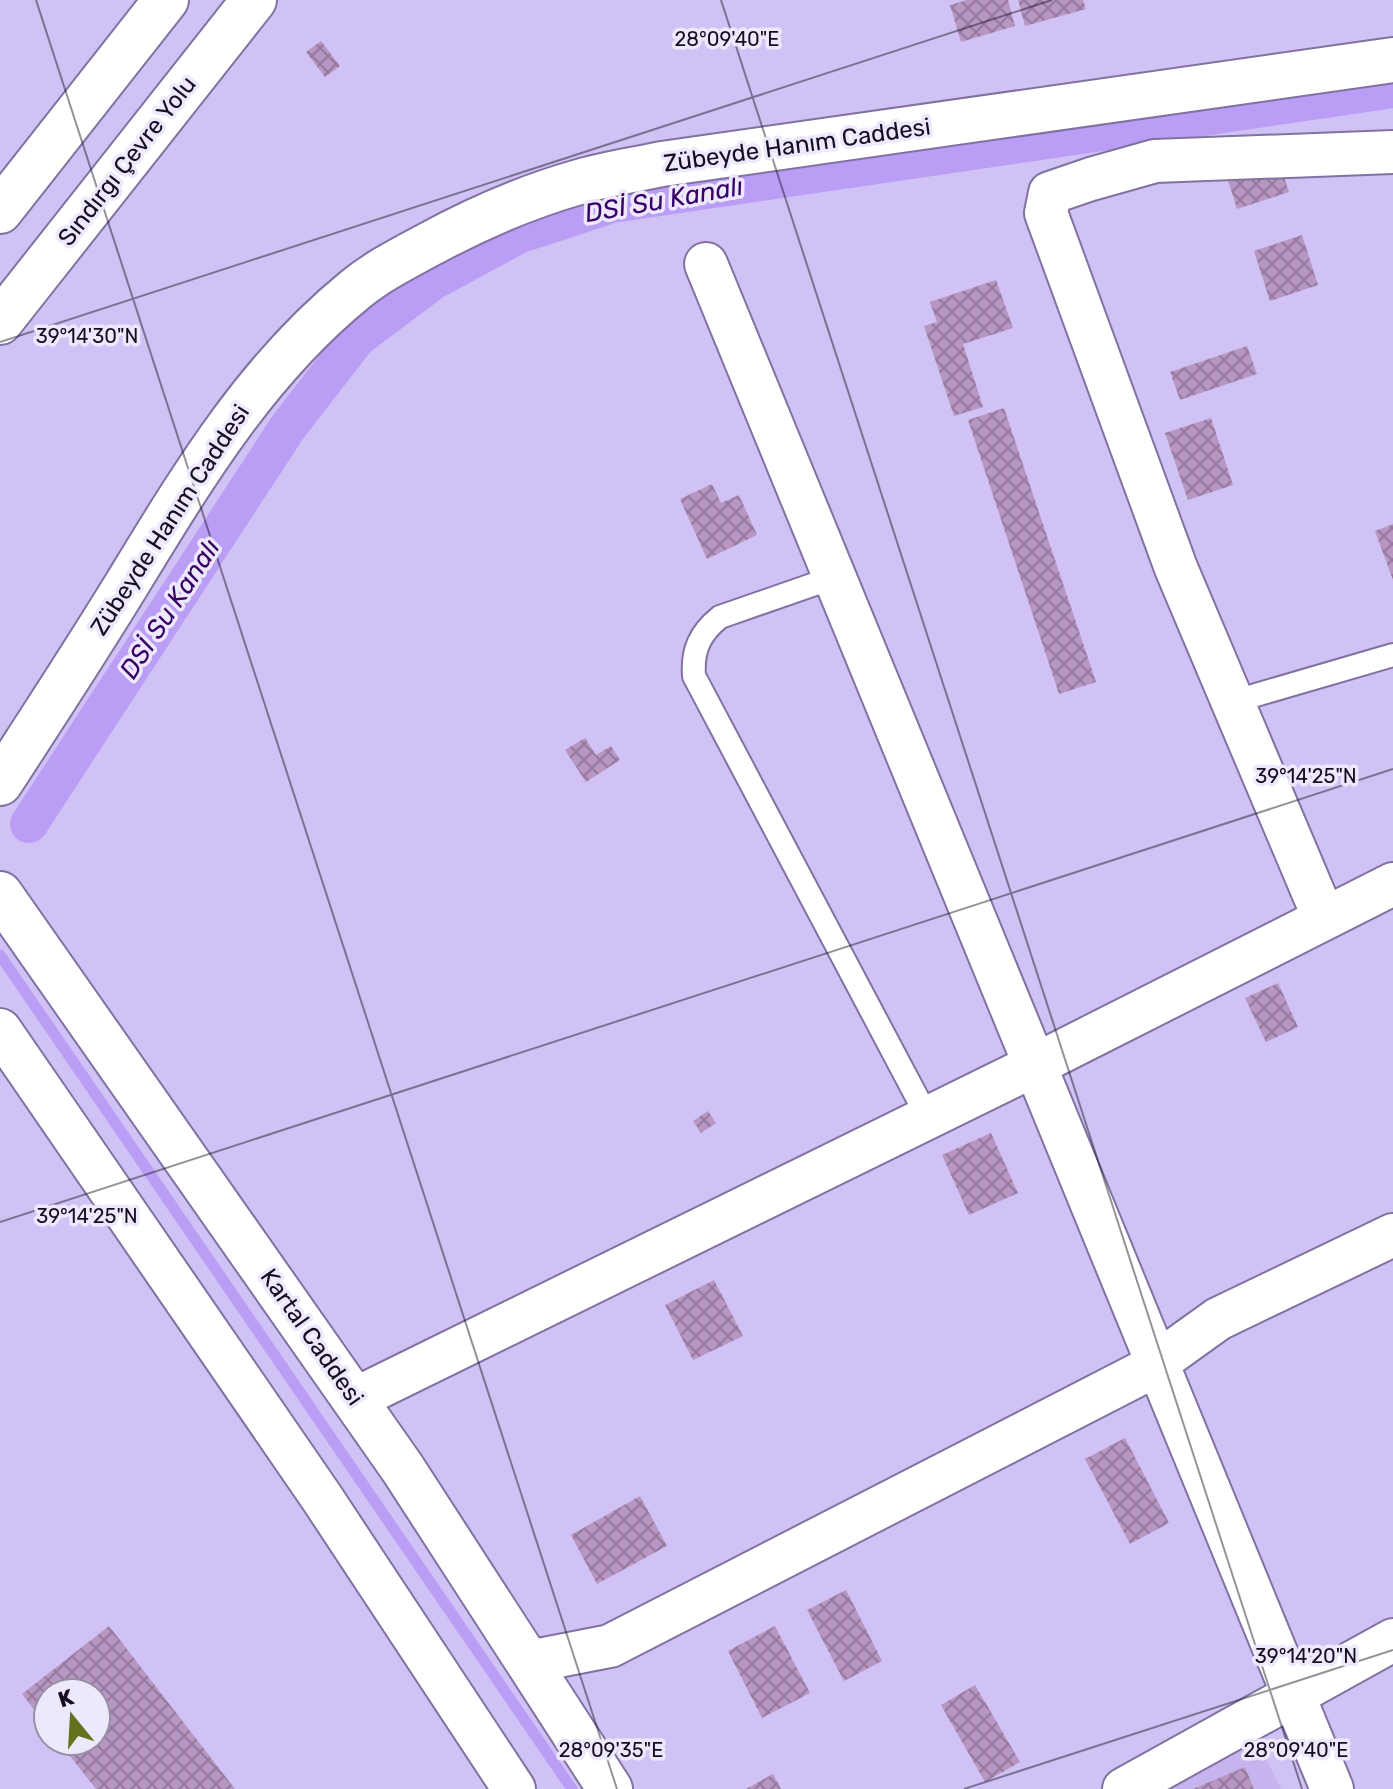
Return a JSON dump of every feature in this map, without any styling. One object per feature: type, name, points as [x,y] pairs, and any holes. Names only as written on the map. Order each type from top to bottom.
[{"type":"street","points":[[0,211],[166,0]]},
{"type":"street","name":"Sındırgı Çevre Yolu","points":[[0,322],[254,0]]},
{"type":"street","name":"Zübeyde Hanım Caddesi","points":[[0,783],[207,454],[253,392],[291,350],[356,288],[400,260],[459,229],[519,201],[580,182],[662,164],[1393,60]]},
{"type":"street","points":[[1324,918],[1176,568],[1046,213],[1050,193],[1155,161],[1393,152]]},
{"type":"street","points":[[706,264],[1332,1789]]},
{"type":"street","points":[[355,1399],[1035,1065],[1393,884]]},
{"type":"street","name":"Kartal Caddesi","points":[[0,894],[355,1399],[610,1789]]},
{"type":"street","points":[[0,1030],[322,1498],[514,1789]]},
{"type":"street","points":[[528,1662],[610,1646],[1147,1370],[1218,1319],[1393,1235]]},
{"type":"street","points":[[1124,1789],[1393,1640]]},
{"type":"lane","points":[[835,577],[720,617],[699,639],[694,676],[928,1118]]},
{"type":"lane","points":[[1232,702],[1393,655]]},
{"type":"shaded area","points":[[1248,1723],[1281,1789],[1122,1789]]},
{"type":"building","points":[[967,0],[1008,0],[1015,26],[961,42],[950,5]]},
{"type":"building","points":[[1018,0],[1083,0],[1086,9],[1025,26]]},
{"type":"building","points":[[321,41],[340,66],[325,77],[306,52]]},
{"type":"building","points":[[1278,158],[1289,192],[1237,209],[1226,174]]},
{"type":"building","points":[[1302,235],[1318,285],[1270,301],[1254,251]]},
{"type":"building","points":[[996,280],[1013,328],[963,344],[983,407],[954,416],[924,326],[937,322],[930,302]]},
{"type":"building","points":[[1247,346],[1257,374],[1180,400],[1170,372]]},
{"type":"building","points":[[1004,408],[1096,682],[1059,694],[968,420]]},
{"type":"building","points":[[1211,418],[1233,485],[1188,500],[1165,433]]},
{"type":"building","points":[[712,484],[721,503],[739,495],[757,535],[707,559],[680,499]]},
{"type":"building","points":[[1393,524],[1393,580],[1375,531]]},
{"type":"building","points":[[585,738],[596,755],[611,746],[620,760],[586,782],[565,750]]},
{"type":"building","points":[[1278,983],[1298,1027],[1266,1042],[1245,998]]},
{"type":"building","points":[[708,1111],[716,1123],[701,1133],[693,1121]]},
{"type":"building","points":[[991,1133],[1018,1193],[969,1215],[942,1155]]},
{"type":"building","points":[[714,1280],[743,1336],[693,1360],[665,1305]]},
{"type":"building","points":[[1125,1438],[1169,1523],[1130,1544],[1085,1459]]},
{"type":"building","points":[[640,1496],[667,1546],[597,1584],[571,1535]]},
{"type":"building","points":[[846,1590],[882,1661],[844,1681],[807,1610]]},
{"type":"building","points":[[109,1626],[235,1789],[96,1789],[71,1757],[112,1757],[112,1677],[44,1677]]},
{"type":"building","points":[[775,1626],[810,1693],[762,1718],[728,1651]]},
{"type":"building","points":[[975,1685],[1020,1762],[985,1782],[941,1705]]},
{"type":"building","points":[[32,1686],[32,1707],[22,1694]]},
{"type":"building","points":[[1245,1767],[1254,1789],[1193,1789]]},
{"type":"building","points":[[773,1774],[781,1789],[746,1789]]},
{"type":"waterway","name":"DSİ Su Kanalı","points":[[29,824],[288,427],[357,338],[433,281],[518,235],[612,204],[1393,89]]},
{"type":"waterway","points":[[0,955],[572,1789]]}]
